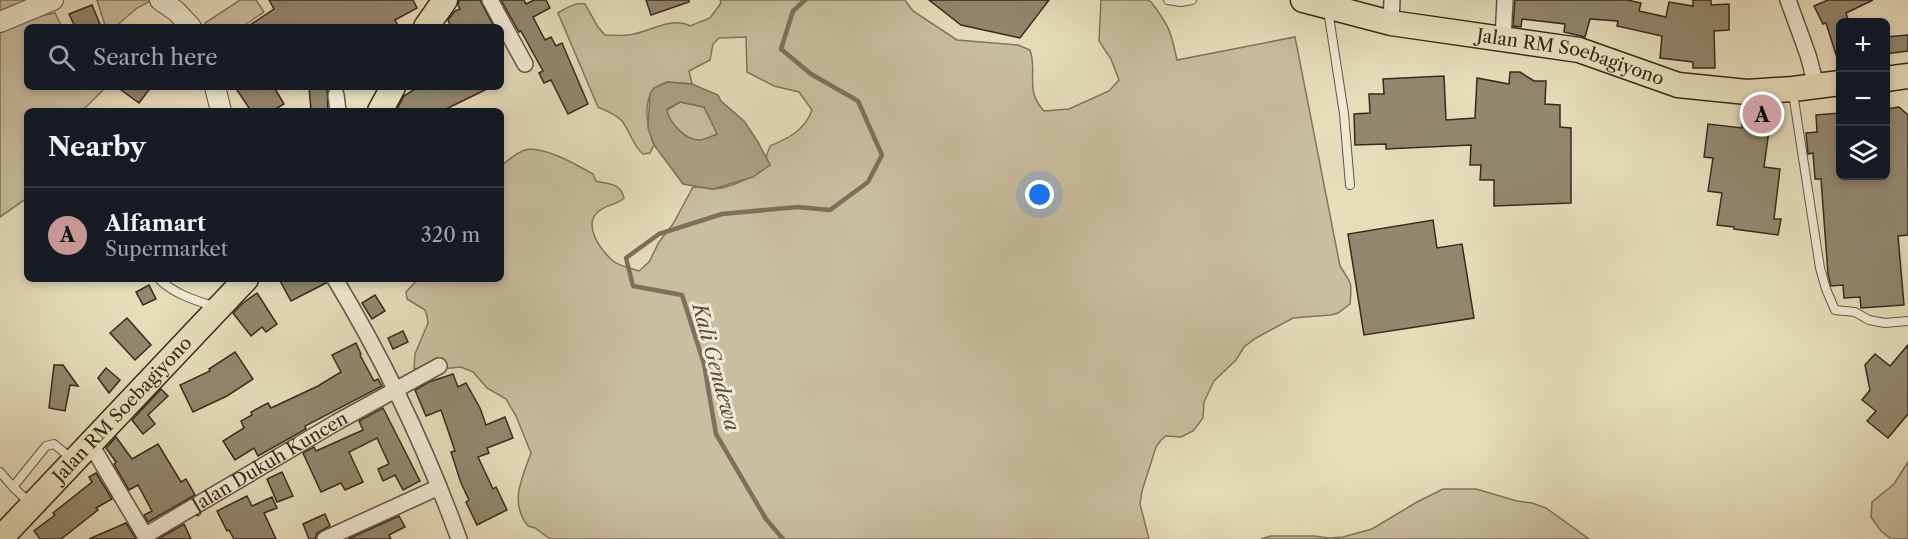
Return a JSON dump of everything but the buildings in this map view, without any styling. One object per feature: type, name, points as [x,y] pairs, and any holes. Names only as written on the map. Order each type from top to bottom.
[{"type":"main road","name":"Jalan RM Soebagiyono","points":[[1303,0],[1327,6],[1391,12],[1503,39],[1579,50],[1678,85],[1748,92],[1836,83]]},
{"type":"main road","points":[[428,24],[440,2]]},
{"type":"main road","points":[[1890,78],[1908,76]]},
{"type":"main road","points":[[382,108],[391,90]]},
{"type":"main road","name":"Jalan RM Soebagiyono","points":[[0,538],[243,282]]},
{"type":"street","points":[[0,22],[53,0]]},
{"type":"street","points":[[160,0],[176,11],[188,24]]},
{"type":"street","points":[[490,0],[503,24]]},
{"type":"street","points":[[1503,39],[1505,0]]},
{"type":"street","points":[[1788,0],[1808,55],[1804,87]]},
{"type":"street","points":[[504,26],[525,64]]},
{"type":"street","points":[[216,90],[220,108]]},
{"type":"street","points":[[336,95],[338,108]]},
{"type":"street","points":[[337,282],[376,349],[396,390],[439,487],[459,539]]},
{"type":"street","name":"Jalan Dukuh Kuncen","points":[[81,452],[146,537],[439,366]]},
{"type":"street","points":[[325,539],[439,487]]},
{"type":"lane","points":[[1168,0],[1181,2],[1192,0]]},
{"type":"lane","points":[[1327,6],[1344,114],[1350,185]]},
{"type":"lane","points":[[1804,87],[1820,268],[1835,310],[1856,312],[1869,320],[1885,323],[1908,321]]},
{"type":"lane","points":[[162,282],[185,297],[218,307]]},
{"type":"lane","points":[[13,487],[50,444],[81,452]]},
{"type":"lane","points":[[0,472],[32,505]]},
{"type":"shaded area","points":[[0,0],[32,0],[45,15],[55,13],[60,24],[24,24],[24,90],[103,90],[85,108],[24,108],[24,200],[0,217]]},
{"type":"shaded area","points":[[97,0],[152,0],[137,8],[118,24],[105,24]]},
{"type":"shaded area","points":[[240,0],[256,0],[264,12],[246,24],[205,23]]},
{"type":"shaded area","points":[[720,0],[905,0],[913,11],[957,40],[1018,45],[1030,50],[1034,96],[1044,111],[1069,109],[1109,91],[1119,80],[1111,59],[1099,41],[1101,0],[1148,0],[1151,2],[1169,29],[1177,60],[1295,37],[1340,266],[1350,284],[1350,304],[1331,315],[1293,318],[1256,338],[1244,347],[1236,360],[1214,381],[1204,402],[1203,418],[1193,431],[1181,437],[1166,436],[1161,440],[1156,447],[1140,504],[1149,539],[550,539],[535,528],[528,526],[519,508],[519,490],[531,453],[516,416],[506,399],[487,388],[473,372],[461,367],[420,371],[414,368],[415,354],[428,323],[425,310],[407,299],[406,292],[415,282],[504,282],[504,164],[525,150],[541,150],[560,157],[593,174],[596,181],[620,189],[624,198],[599,211],[594,216],[592,229],[598,243],[612,260],[639,271],[649,262],[693,187],[712,189],[727,187],[770,165],[766,157],[770,146],[784,140],[801,128],[812,110],[799,92],[774,86],[747,72],[746,37],[719,38],[713,44],[710,60],[689,71],[692,84],[667,82],[654,88],[650,94],[647,109],[648,124],[654,145],[650,153],[643,154],[621,120],[598,107],[558,13],[568,7],[585,4],[605,35],[626,35],[668,24],[683,23],[690,26],[710,18],[721,3]]},
{"type":"shaded area","points":[[667,82],[692,84],[718,95],[721,101],[744,121],[770,165],[753,177],[713,189],[683,184],[654,145],[648,128],[650,94],[654,88]],"holes":[[[680,102],[704,107],[717,134],[699,140],[678,130],[667,109]]]},
{"type":"shaded area","points":[[680,102],[704,107],[718,134],[700,140],[689,137],[679,130],[667,110]]},
{"type":"shaded area","points":[[1908,462],[1908,539],[1891,539],[1881,531],[1871,517],[1872,502],[1894,484]]},
{"type":"shaded area","points":[[1443,489],[1476,489],[1532,503],[1546,508],[1589,539],[1261,539],[1271,536],[1343,537],[1372,529]]},
{"type":"waterway","name":"Kali Gendewa","points":[[783,539],[766,519],[716,434],[704,364],[682,295],[633,286],[626,258],[659,234],[722,214],[798,207],[830,210],[868,182],[882,155],[858,101],[811,74],[781,49],[793,11],[805,0]]},
{"type":"place","name":"Alfamart","points":[[1762,114]]}]
